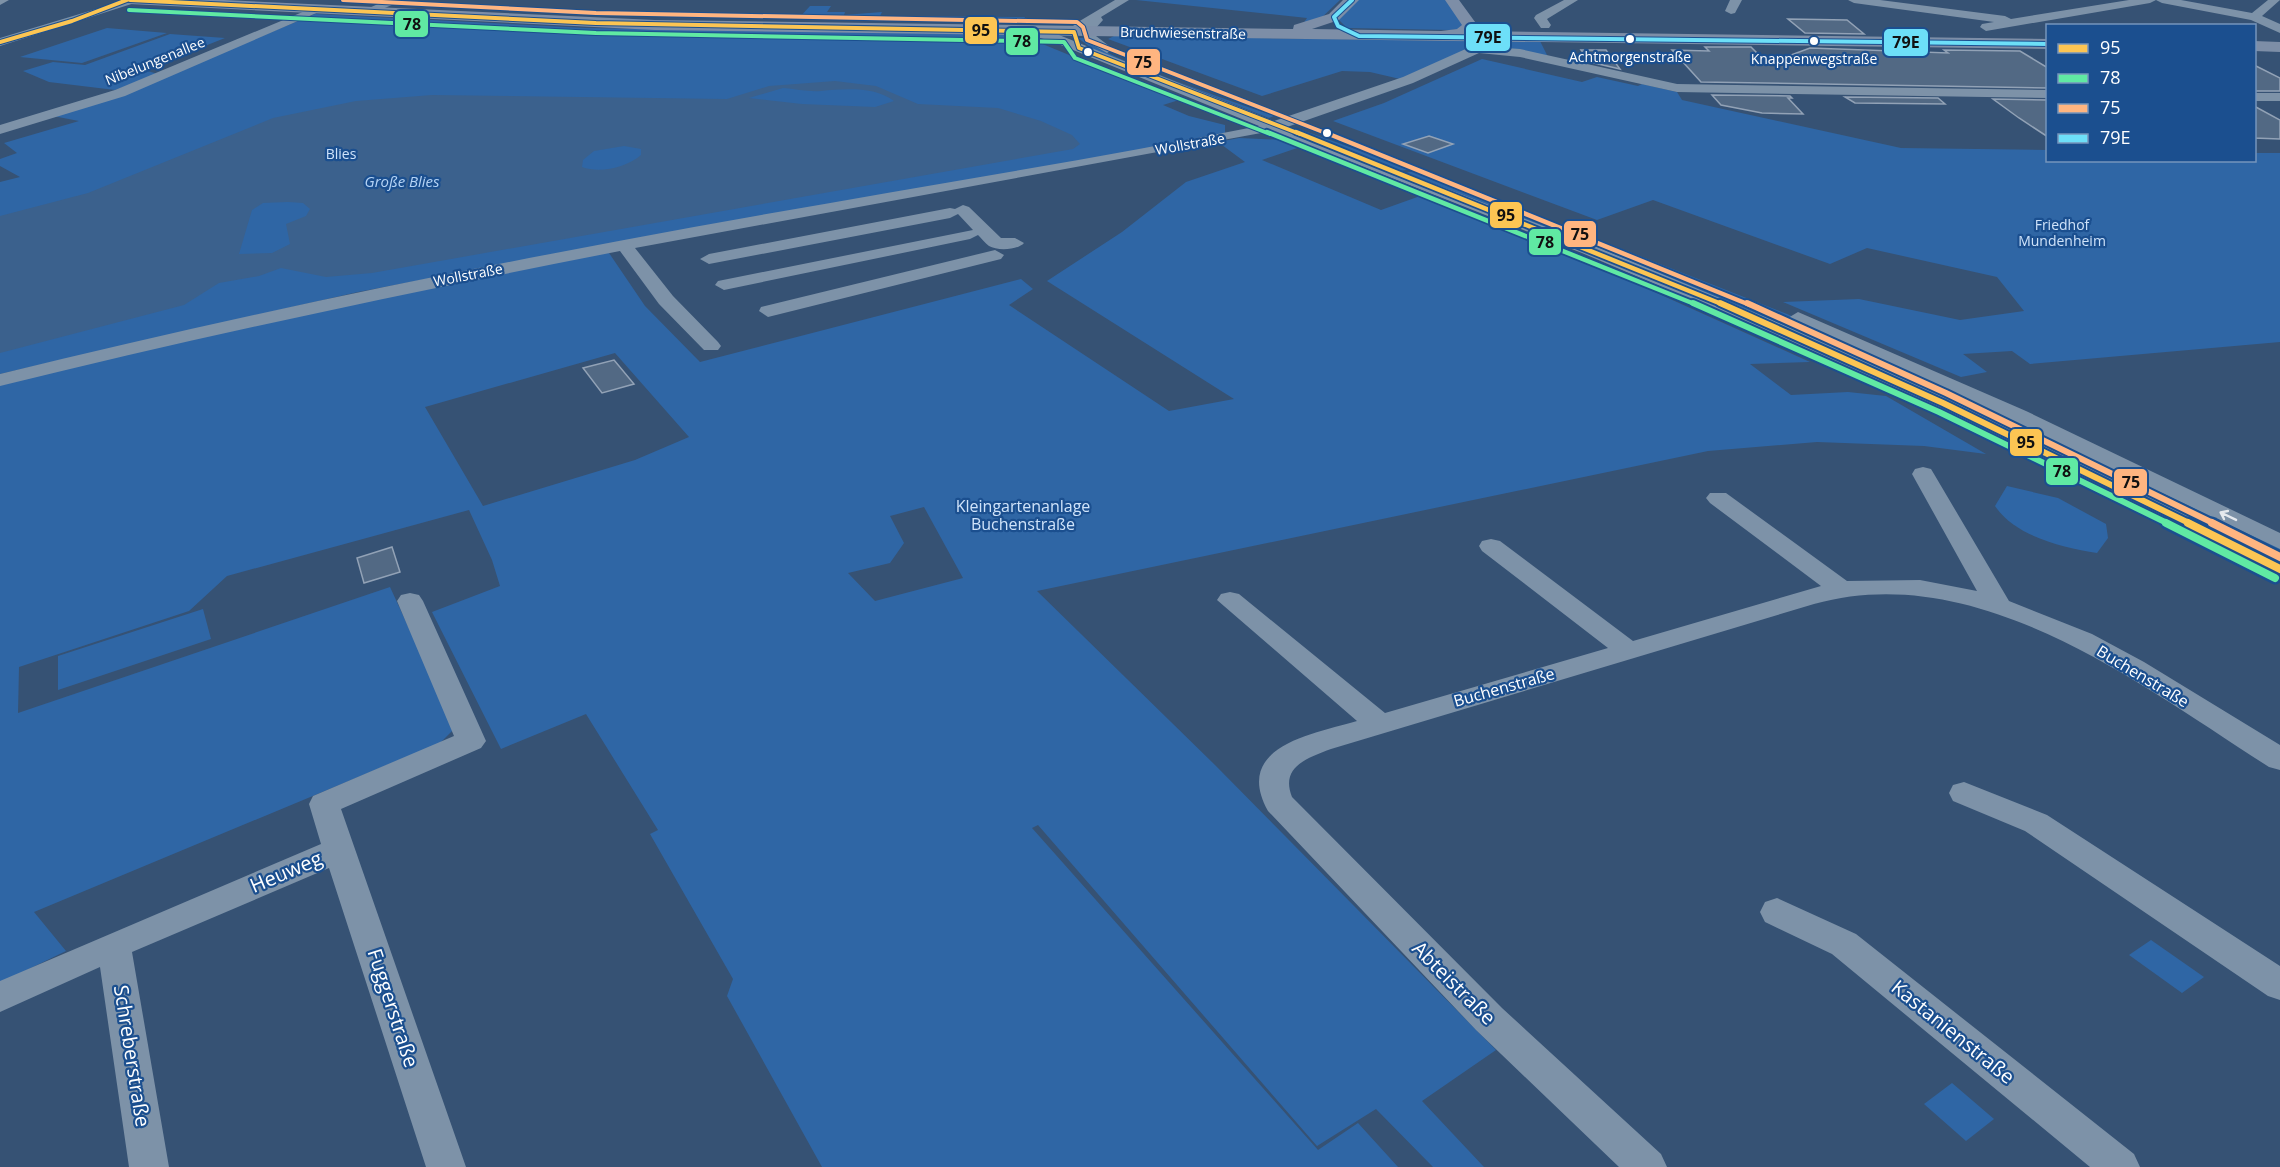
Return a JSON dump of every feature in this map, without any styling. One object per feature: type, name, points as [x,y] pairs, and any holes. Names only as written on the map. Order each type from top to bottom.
[{"type":"main road","name":"Bruchwiesenstraße","points":[[128,0],[317,9],[376,7],[629,22],[1288,31],[1494,38],[1589,37],[2046,44]]},
{"type":"main road","name":"Bruchwiesenstraße","points":[[271,0],[643,25],[1029,31],[1084,28],[1528,34],[1589,37]]},
{"type":"main road","points":[[1288,31],[1334,18],[1352,0]]},
{"type":"main road","points":[[1424,36],[1461,33],[1470,29],[1466,17],[1452,0]]},
{"type":"main road","points":[[1466,17],[1491,28],[1528,34]]},
{"type":"main road","points":[[1334,18],[1338,26],[1353,33]]},
{"type":"main road","points":[[2256,46],[2279,46]]},
{"type":"street","points":[[0,42],[72,21],[94,9],[128,0]]},
{"type":"street","points":[[94,9],[138,0]]},
{"type":"street","points":[[376,7],[398,0]]},
{"type":"street","points":[[1080,48],[1074,38],[1123,0]]},
{"type":"street","points":[[1545,25],[1540,18],[1572,0]]},
{"type":"street","points":[[1854,0],[2014,22]]},
{"type":"street","points":[[1962,0],[1964,13],[2013,43]]},
{"type":"street","points":[[1986,27],[2150,0]]},
{"type":"street","points":[[2162,0],[2254,17],[2280,28]]},
{"type":"street","points":[[2254,17],[2275,0]]},
{"type":"street","points":[[94,9],[170,2]]},
{"type":"street","name":"Nibelungenallee","points":[[0,130],[120,93],[317,9]]},
{"type":"street","points":[[1084,28],[1095,43],[1114,53],[1419,168],[1787,314],[2018,416],[2280,542]]},
{"type":"street","points":[[1029,31],[1080,48],[1242,112],[1766,323],[1953,408],[2280,569]]},
{"type":"street","name":"Wollstraße","points":[[0,380],[156,341],[354,298],[624,244],[1277,126],[1408,80],[1479,49],[1495,41],[1494,38]]},
{"type":"street","points":[[1479,49],[1520,53],[1677,88],[2046,94]]},
{"type":"street","points":[[2256,97],[2280,97]]},
{"type":"street","points":[[1236,135],[1251,124],[1242,112]]},
{"type":"street","points":[[1236,135],[1276,135],[1315,141]]},
{"type":"street","points":[[1400,175],[1419,168]]},
{"type":"street","points":[[940,187],[996,243],[1015,243]]},
{"type":"street","points":[[813,210],[879,284]]},
{"type":"street","points":[[709,259],[950,213]]},
{"type":"street","points":[[724,285],[970,234]]},
{"type":"street","points":[[624,244],[666,300],[711,346]]},
{"type":"street","points":[[768,311],[995,255]]},
{"type":"street","points":[[1766,323],[1787,314]]},
{"type":"street","points":[[1923,474],[1999,606]]},
{"type":"street","points":[[1718,498],[1843,590]]},
{"type":"street","points":[[1491,546],[1628,650]]},
{"type":"street","name":"Buchenstraße","points":[[1273,789],[1273,777],[1278,765],[1292,753],[1379,724],[1628,650],[1843,590],[1886,587],[1937,590],[1999,606],[2062,630],[2280,759]]},
{"type":"street","points":[[1230,600],[1379,724]]},
{"type":"street","name":"Heuweg","points":[[0,998],[114,945],[340,849],[324,804],[471,741],[410,601]]},
{"type":"street","name":"Abteistraße","points":[[1273,789],[1280,803],[1382,911],[1489,1019],[1647,1167]]},
{"type":"street","points":[[1964,793],[2036,823],[2280,985]]},
{"type":"street","name":"Fuggerstraße","points":[[340,849],[446,1167]]},
{"type":"street","name":"Kastanienstraße","points":[[1777,912],[1844,944],[2120,1167]]},
{"type":"street","name":"Schreberstraße","points":[[114,945],[149,1167]]},
{"type":"green space","points":[[1136,0],[1340,0],[1317,22],[1301,27],[1307,18]]},
{"type":"green space","points":[[1357,0],[1447,0],[1464,23],[1460,29],[1450,30],[1347,28],[1338,19]]},
{"type":"green space","points":[[810,6],[831,6],[827,12],[845,12],[844,15],[882,12],[880,16],[1025,17],[1023,21],[799,18]]},
{"type":"green space","name":"Blies","points":[[315,14],[586,28],[1018,34],[1179,100],[1163,105],[1189,116],[1225,125],[1225,135],[623,242],[358,292],[0,374],[0,182],[20,177],[0,166],[0,159],[17,153],[4,143],[79,121],[53,116],[124,93]]},
{"type":"green space","points":[[107,28],[167,33],[82,63],[20,57]]},
{"type":"green space","points":[[170,34],[225,38],[144,70],[158,74],[115,90],[49,82],[23,71],[53,62],[85,65]]},
{"type":"green space","points":[[1114,36],[1470,41],[1479,44],[1400,79],[1370,72],[1342,71],[1262,96],[1108,39]]},
{"type":"green space","points":[[1078,38],[1086,38],[1116,57],[1142,68],[1274,116],[1269,118],[1094,50]]},
{"type":"green space","points":[[1507,41],[1540,41],[1548,57],[1493,48]]},
{"type":"green space","name":"Friedhof Mundenheim","points":[[1482,59],[1582,82],[1597,77],[1638,86],[1642,84],[1677,92],[1682,100],[1901,148],[2046,150],[2046,162],[2256,162],[2256,153],[2280,153],[2280,342],[2030,364],[2012,351],[1963,354],[1987,372],[1961,377],[1783,302],[1859,299],[1960,320],[2024,311],[1997,277],[1867,248],[1830,264],[1653,200],[1597,220],[1333,121],[1384,103]]},
{"type":"green space","points":[[1296,129],[1299,129],[1412,169],[1400,171]]},
{"type":"green space","name":"Kleingartenanlage Buchenstraße","points":[[1239,138],[1285,140],[1303,146],[1262,160],[1381,210],[1423,195],[1537,239],[1810,362],[1750,364],[1791,395],[1848,392],[1886,396],[1986,454],[1924,446],[1817,442],[1708,451],[1037,591],[1215,765],[1496,1050],[1422,1101],[1484,1167],[1433,1167],[1376,1109],[1317,1146],[1038,825],[1032,828],[1318,1150],[1358,1123],[1398,1167],[822,1167],[727,996],[733,979],[650,834],[658,830],[586,714],[501,749],[432,612],[500,586],[492,560],[469,510],[227,576],[189,611],[19,667],[18,713],[390,587],[454,726],[440,743],[34,912],[66,951],[0,983],[0,382],[162,342],[607,250],[645,306],[700,362],[1021,279],[1033,289],[1009,305],[1169,411],[1234,399],[1047,281],[1122,232],[1186,182],[1245,162],[1218,142]],"holes":[[[615,353],[689,437],[635,460],[483,506],[425,407]],[[924,507],[963,578],[875,601],[848,573],[890,563],[904,543],[890,516]]]},
{"type":"green space","points":[[1419,169],[1787,314],[1959,389],[2280,542],[2280,569],[1933,398],[1400,175]]},
{"type":"green space","points":[[2007,486],[2058,498],[2106,524],[2108,538],[2097,553],[2055,544],[2027,533],[2004,517],[1995,506]]},
{"type":"green space","points":[[203,609],[211,639],[58,690],[58,656]]},
{"type":"green space","points":[[2151,940],[2204,977],[2182,993],[2129,955]]},
{"type":"green space","points":[[1952,1083],[1994,1119],[1966,1141],[1924,1104]]},
{"type":"water","name":"Große Blies","points":[[835,81],[876,86],[918,104],[998,108],[1041,121],[1072,135],[1080,144],[1073,149],[372,273],[326,277],[281,268],[259,276],[219,283],[184,305],[0,353],[0,216],[88,193],[273,118],[356,101],[432,95],[727,99],[769,86]],"holes":[[[783,88],[812,91],[849,89],[868,91],[894,101],[875,107],[802,104],[749,98]],[[624,146],[641,149],[641,155],[613,168],[597,170],[582,167],[583,160],[594,151]],[[263,203],[303,203],[310,209],[306,216],[286,224],[290,244],[272,253],[239,254],[252,210]]]},
{"type":"building","points":[[1788,19],[1847,20],[1864,34],[1805,33]]},
{"type":"building","points":[[1705,47],[1751,47],[1765,61],[1775,61],[1810,48],[1948,53],[1944,50],[2020,51],[2046,67],[2046,88],[1701,82],[1672,50],[1709,51]]},
{"type":"building","points":[[1581,50],[1606,50],[1620,69],[1590,62]]},
{"type":"building","points":[[2256,66],[2280,78],[2280,91],[2256,91]]},
{"type":"building","points":[[1712,95],[1790,96],[1792,98],[1788,98],[1803,114],[1762,113],[1721,105]]},
{"type":"building","points":[[1845,97],[1938,98],[1945,104],[1855,103]]},
{"type":"building","points":[[1993,99],[2046,100],[2046,136]]},
{"type":"building","points":[[2256,107],[2280,120],[2280,139],[2256,138]]},
{"type":"building","points":[[1429,136],[1453,144],[1428,153],[1403,144]]},
{"type":"building","points":[[614,360],[634,384],[602,393],[583,368]]},
{"type":"building","points":[[392,547],[400,572],[364,583],[357,558]]},
{"type":"transit line","name":"95","points":[[0,42],[72,21],[127,0]]},
{"type":"transit line","name":"95","points":[[130,0],[596,23],[1074,32],[1079,48],[1550,233],[1830,351],[2000,430],[2280,569]]},
{"type":"transit line","name":"75","points":[[343,0],[596,13],[1077,22],[1083,27],[1087,40],[1555,224],[1833,341],[2002,419],[2280,557]]},
{"type":"transit line","name":"79E","points":[[1352,0],[1334,17],[1338,26],[1359,36],[2046,44]]},
{"type":"transit line","name":"78","points":[[129,10],[596,33],[1064,42],[1075,58],[1546,242],[1825,360],[1996,439],[2275,578]]},
{"type":"place","name":"Achtmorgenstraße","points":[[1630,39]]},
{"type":"place","name":"Knappenwegstraße","points":[[1814,41]]}]
